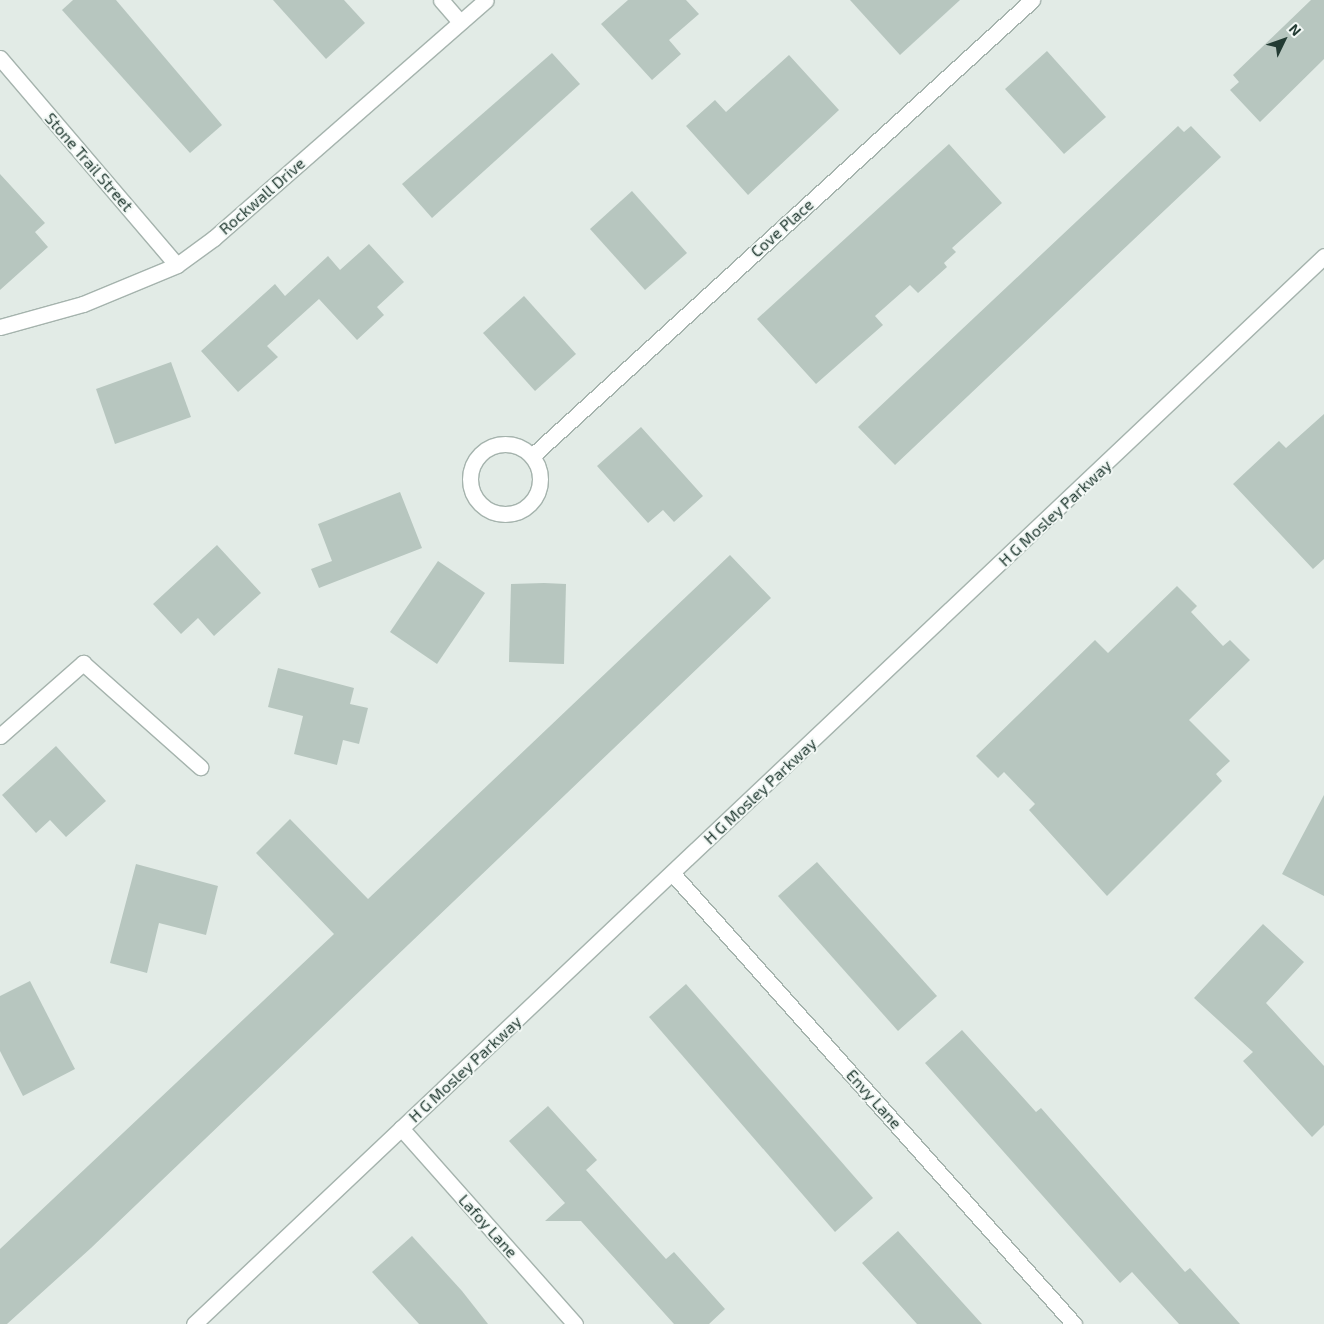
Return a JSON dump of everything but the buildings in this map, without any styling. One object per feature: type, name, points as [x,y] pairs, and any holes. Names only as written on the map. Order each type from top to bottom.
[{"type":"street","points":[[441,0],[460,22]]},
{"type":"street","name":"Rockwall Drive","points":[[0,326],[83,304],[177,265],[214,238],[486,0]]},
{"type":"street","name":"Cove Place","points":[[532,456],[1032,0]]},
{"type":"street","name":"Stone Trail Street","points":[[0,58],[177,265]]},
{"type":"street","name":"H G Mosley Parkway","points":[[194,1324],[673,874],[1324,256]]},
{"type":"street","points":[[502,444],[513,445],[532,456],[540,484],[525,509],[502,514],[481,504],[470,484],[481,453],[502,444]]},
{"type":"street","points":[[0,736],[83,663],[200,767]]},
{"type":"street","name":"Envy Lane","points":[[673,874],[1074,1324]]},
{"type":"street","name":"Lafoy Lane","points":[[401,1128],[575,1324]]}]
